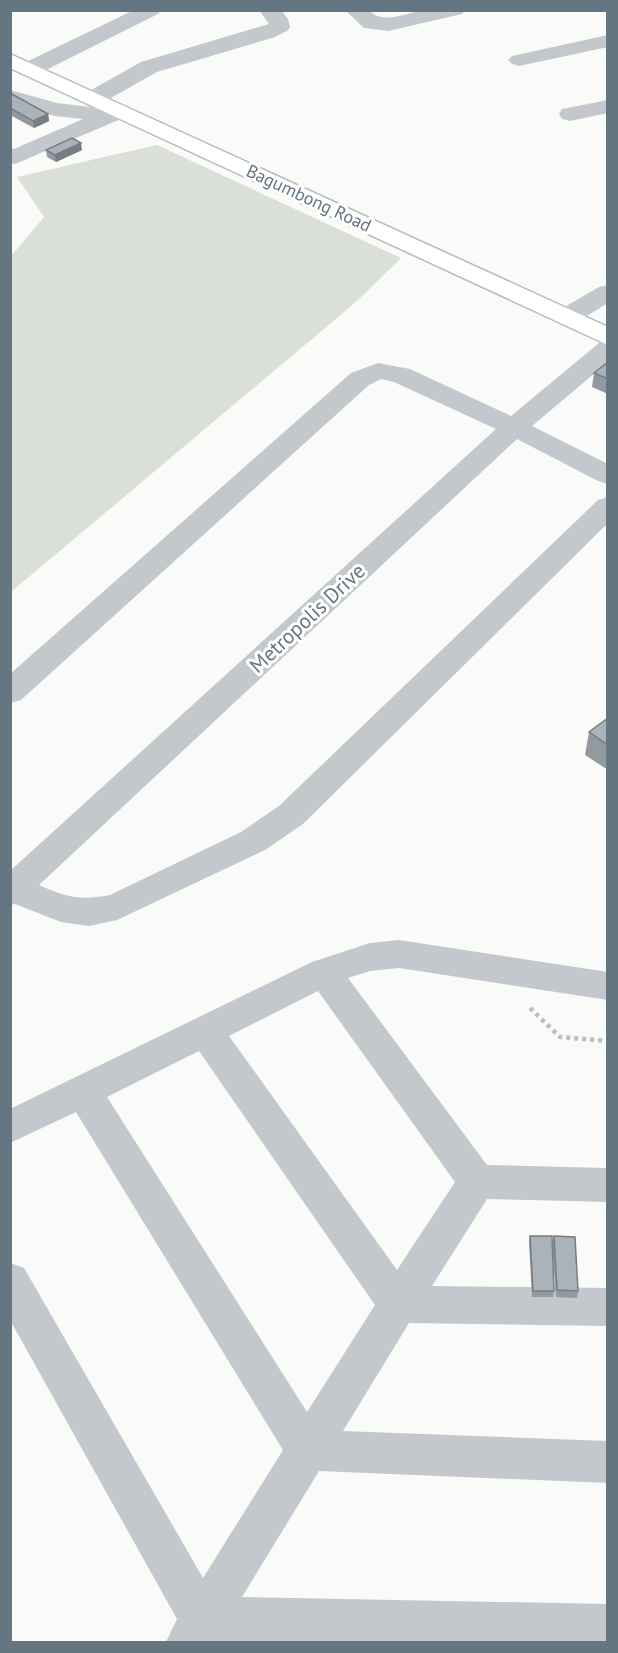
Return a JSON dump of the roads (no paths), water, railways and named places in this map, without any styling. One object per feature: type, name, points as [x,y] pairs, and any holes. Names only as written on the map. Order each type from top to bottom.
[{"type":"main road","name":"Bagumbong Road","points":[[20,64],[107,108],[608,337]]},
{"type":"street","points":[[20,64],[91,39],[151,10]]},
{"type":"street","points":[[13,156],[107,108],[149,67],[268,33],[280,27],[278,19],[269,10]]},
{"type":"street","points":[[355,10],[371,24],[388,25],[455,10]]},
{"type":"street","points":[[91,39],[111,48]]},
{"type":"street","points":[[519,60],[608,41]]},
{"type":"street","points":[[130,58],[149,67]]},
{"type":"street","points":[[10,96],[46,107],[107,108]]},
{"type":"street","points":[[570,114],[608,106]]},
{"type":"street","points":[[565,316],[608,292]]},
{"type":"street","name":"Metropolis Drive","points":[[12,890],[514,427],[608,348]]},
{"type":"street","points":[[10,692],[360,379],[378,371],[401,375],[514,427],[608,475]]},
{"type":"street","points":[[12,890],[61,909],[89,914],[117,907],[253,841],[291,815],[608,506]]},
{"type":"street","points":[[10,1127],[324,972],[370,957],[399,954],[608,986]]},
{"type":"street","points":[[324,972],[477,1182]]},
{"type":"street","points":[[206,1031],[398,1304]]},
{"type":"street","points":[[83,1090],[307,1450]]},
{"type":"street","points":[[477,1182],[608,1185]]},
{"type":"street","points":[[196,1631],[398,1304],[477,1182]]},
{"type":"street","points":[[10,1281],[196,1631]]},
{"type":"street","points":[[398,1304],[608,1307]]},
{"type":"street","points":[[307,1450],[608,1462]]},
{"type":"street","points":[[196,1631],[608,1627]]}]
